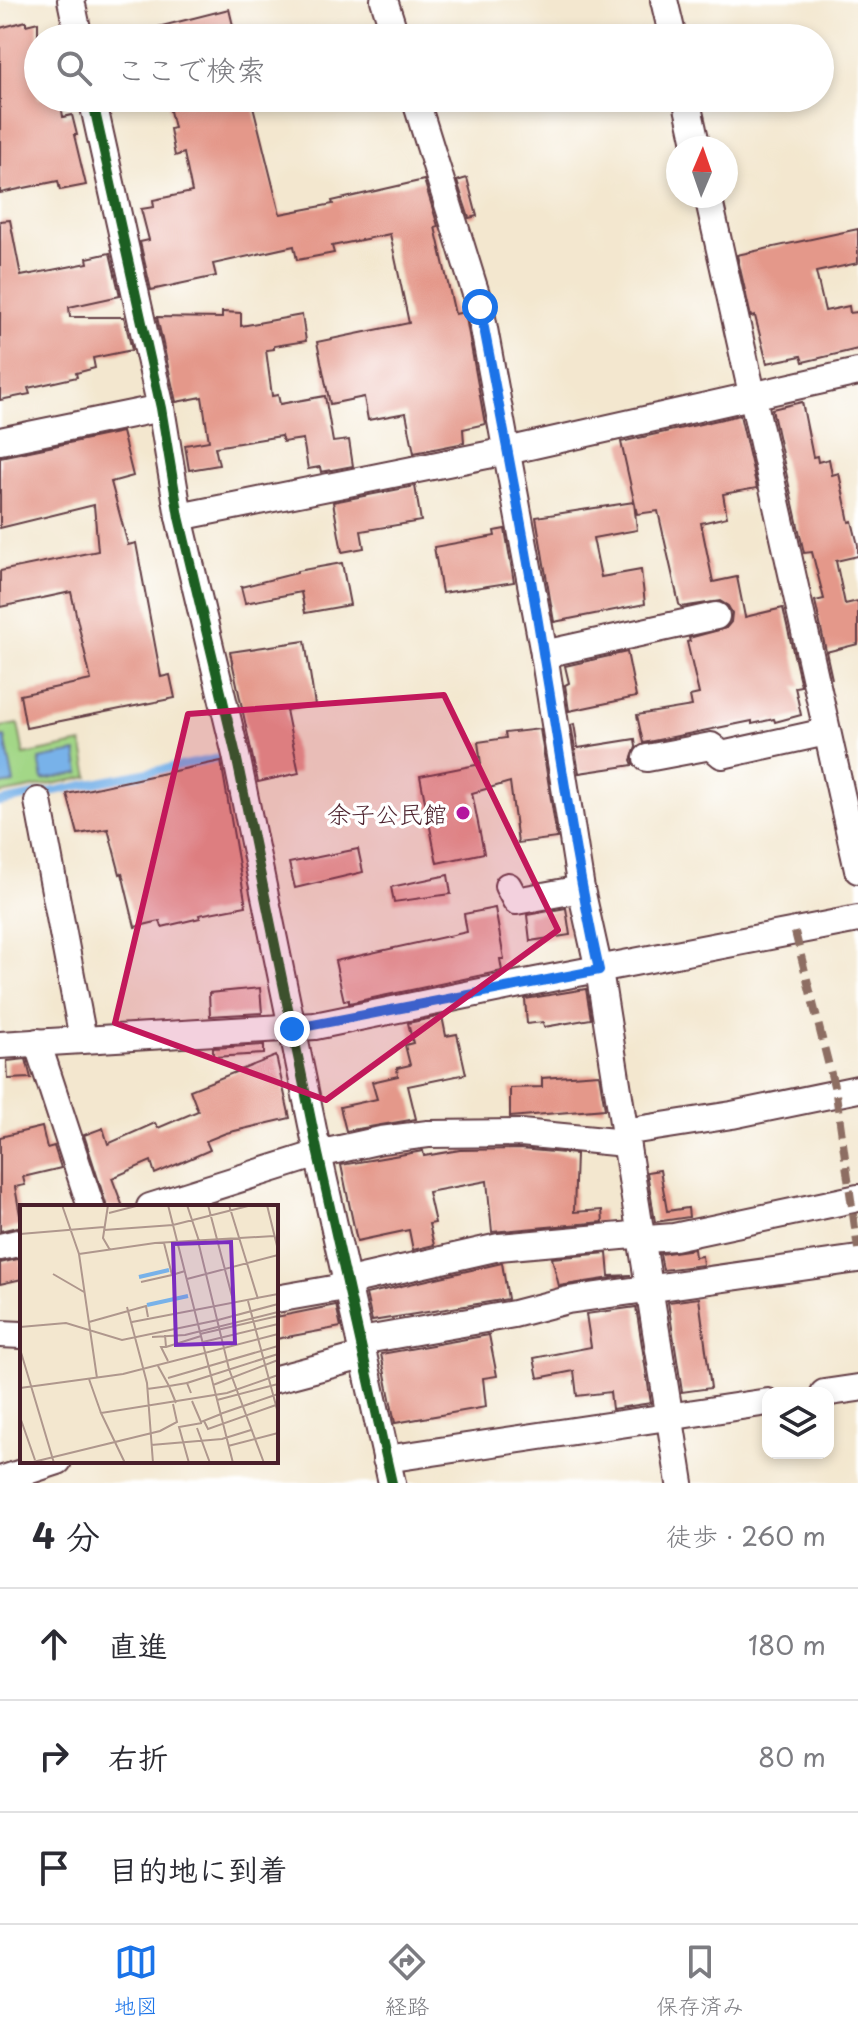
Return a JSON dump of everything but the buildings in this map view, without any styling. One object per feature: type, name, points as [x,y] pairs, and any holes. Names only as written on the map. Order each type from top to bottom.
[{"type":"street","points":[[71,0],[76,24]]},
{"type":"street","points":[[384,0],[392,24]]},
{"type":"street","points":[[664,0],[670,24]]},
{"type":"street","points":[[95,112],[161,408],[179,517],[236,755],[318,1154],[389,1471],[669,1417],[762,1403]]},
{"type":"street","points":[[419,112],[480,307],[544,654],[581,889],[599,970],[680,1483]]},
{"type":"street","points":[[689,112],[694,136]]},
{"type":"street","points":[[711,208],[858,870]]},
{"type":"street","points":[[179,517],[507,451],[858,372]]},
{"type":"street","points":[[0,441],[161,408]]},
{"type":"street","points":[[544,654],[716,616]]},
{"type":"street","points":[[647,758],[704,736],[722,755],[826,732]]},
{"type":"street","points":[[38,801],[83,1039]]},
{"type":"street","points":[[508,886],[516,901],[581,889]]},
{"type":"street","points":[[0,1045],[292,1029],[858,919]]},
{"type":"street","points":[[37,1042],[90,1205]]},
{"type":"street","points":[[156,1205],[318,1154],[381,1140],[428,1134],[521,1133],[624,1137],[858,1089]]},
{"type":"street","points":[[278,1299],[333,1289],[346,1283],[499,1247],[633,1235],[640,1238],[674,1237],[858,1198]]},
{"type":"street","points":[[0,1247],[20,1242]]},
{"type":"street","points":[[278,1378],[361,1348],[568,1300],[858,1259]]},
{"type":"street","points":[[0,1334],[20,1335]]},
{"type":"street","points":[[834,1392],[858,1388]]},
{"type":"street","points":[[0,1480],[52,1463]]},
{"type":"highlighted area","points":[[444,695],[558,930],[326,1100],[115,1023],[188,714]]},
{"type":"green space","points":[[18,724],[24,755],[82,743],[89,777],[0,794],[0,727]]},
{"type":"water","points":[[5,737],[14,783],[0,785],[0,738]]},
{"type":"water","points":[[76,752],[80,773],[43,780],[39,759]]},
{"type":"waterway","points":[[0,802],[219,758]]},
{"type":"marked path","points":[[795,932],[836,1094],[858,1249]]},
{"type":"cycle path","points":[[95,112],[161,408],[179,517],[236,755],[318,1154],[392,1483]]},
{"type":"place","name":"余子公民館","points":[[463,813]]},
{"type":"route","points":[[292,1029],[599,970],[581,889],[544,654],[480,307]]}]
